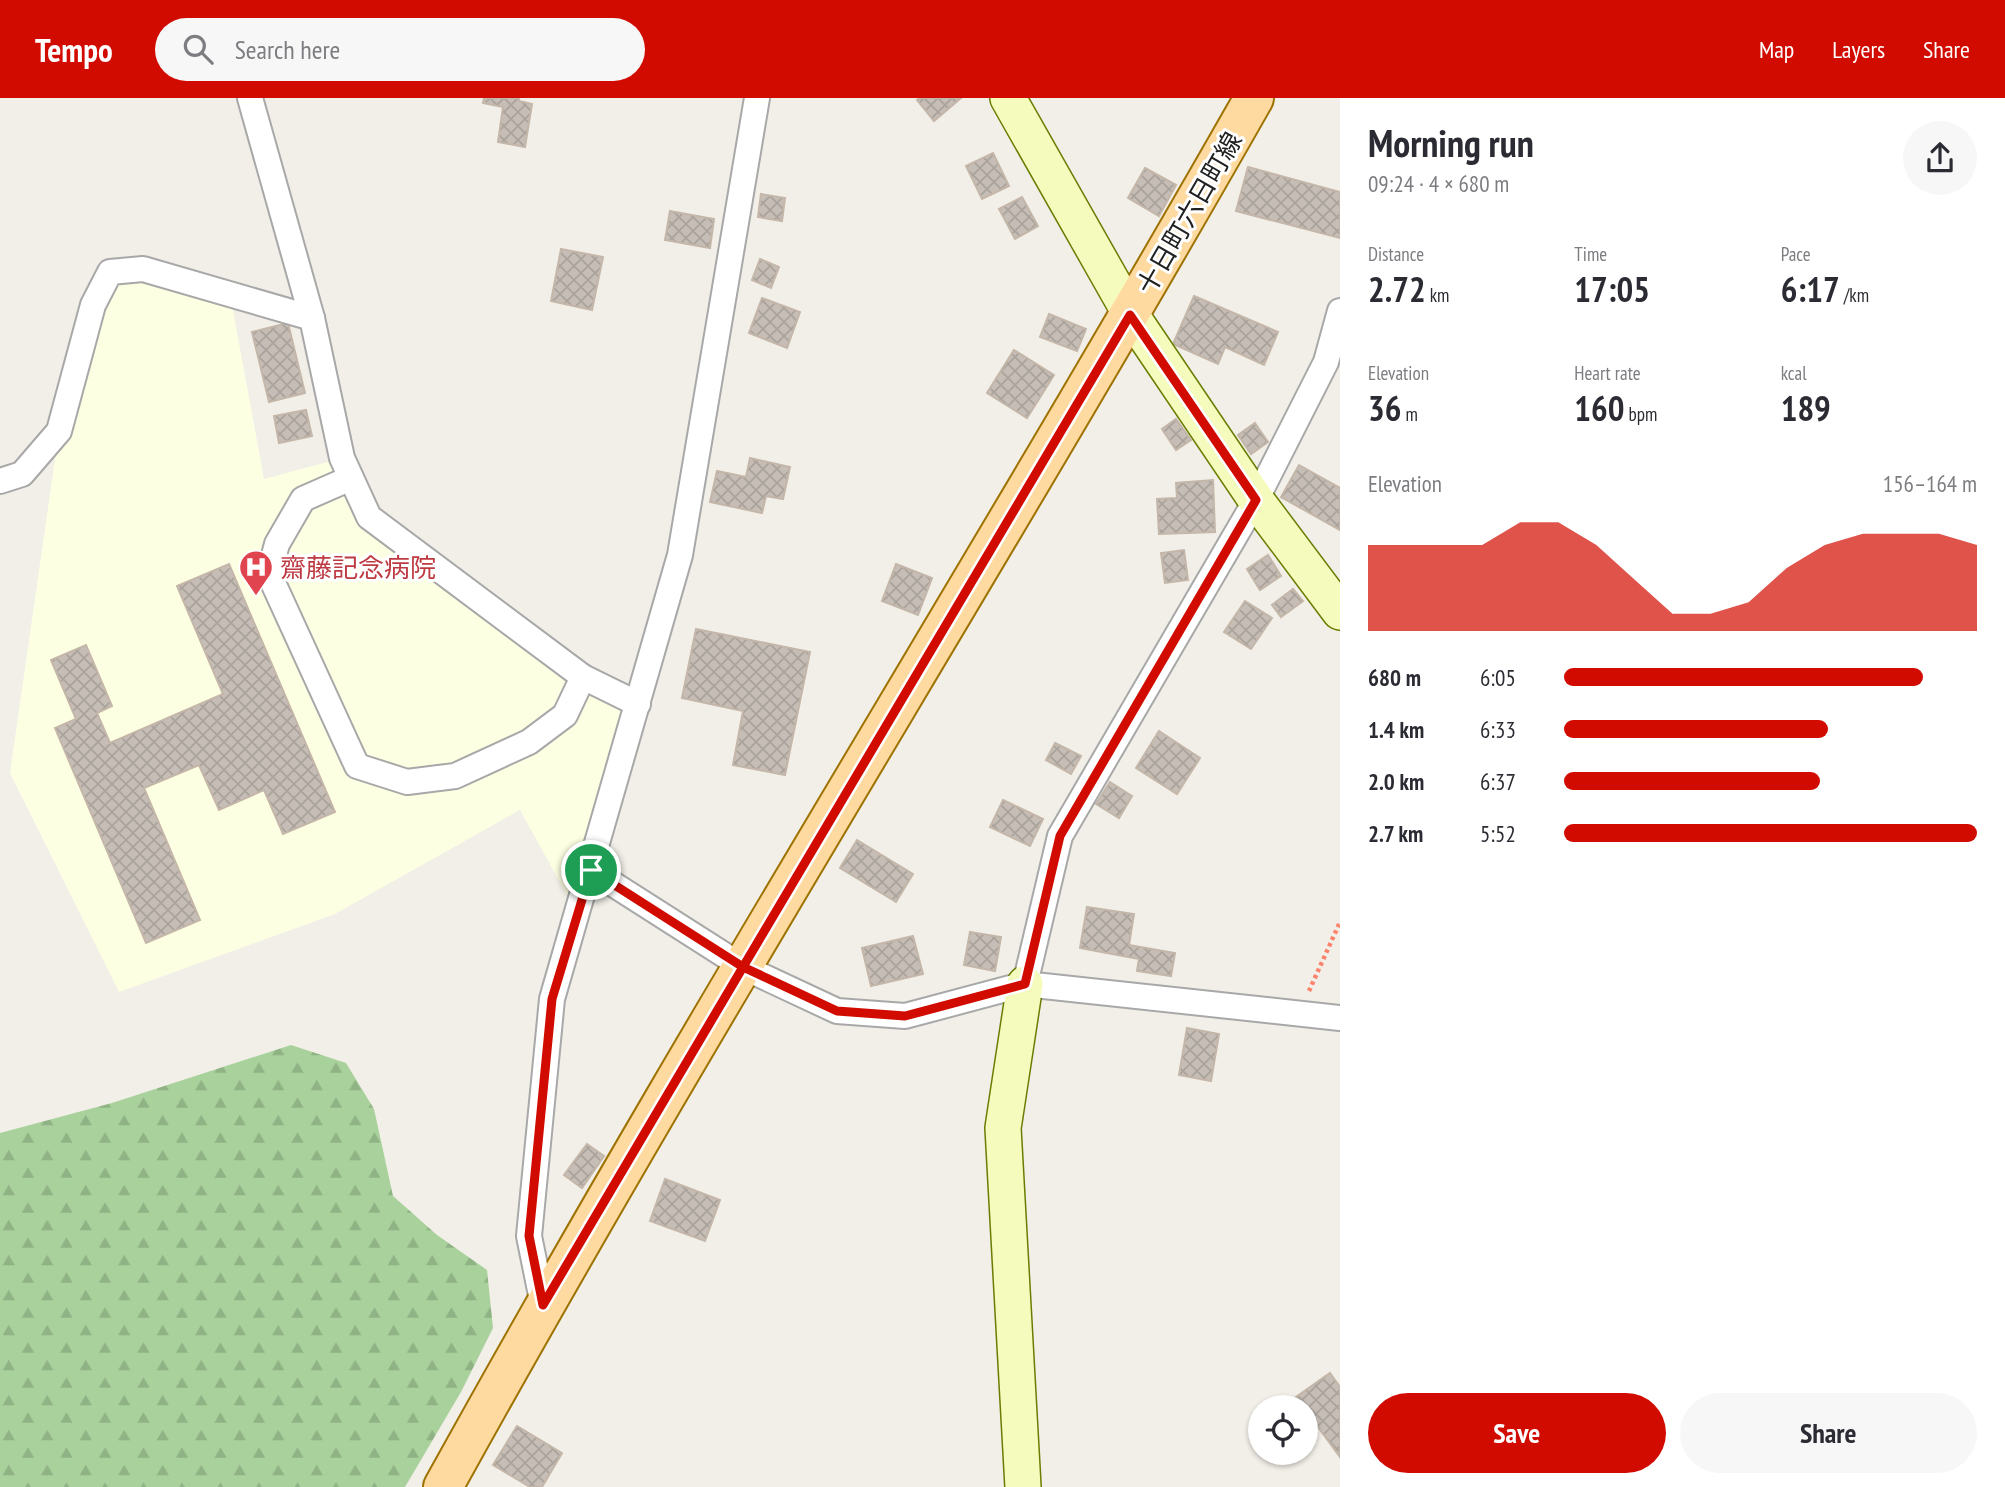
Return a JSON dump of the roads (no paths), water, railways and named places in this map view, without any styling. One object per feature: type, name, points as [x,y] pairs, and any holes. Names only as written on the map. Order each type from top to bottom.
[{"type":"main road","name":"十日町六日町線","points":[[443,1487],[543,1305],[1130,315],[1254,98]]},
{"type":"street","points":[[250,98],[312,318],[342,458],[369,517],[583,677],[638,704]]},
{"type":"street","points":[[543,1305],[529,1236],[552,999],[680,555],[757,98]]},
{"type":"street","points":[[1008,98],[1130,315],[1256,500],[1340,612]]},
{"type":"street","points":[[0,481],[22,474],[59,431],[93,305],[110,272],[143,269],[312,318]]},
{"type":"street","points":[[1023,1487],[1003,1128],[1025,984],[1060,836],[1256,500],[1326,362],[1340,311]]},
{"type":"street","points":[[351,478],[303,499],[277,544],[270,575],[357,766],[407,782],[455,776],[529,742],[565,715],[583,677]]},
{"type":"street","points":[[591,870],[743,967],[837,1011],[905,1016],[1025,984],[1340,1017]]},
{"type":"place","name":"齋藤記念病院","points":[[256,597]]}]
